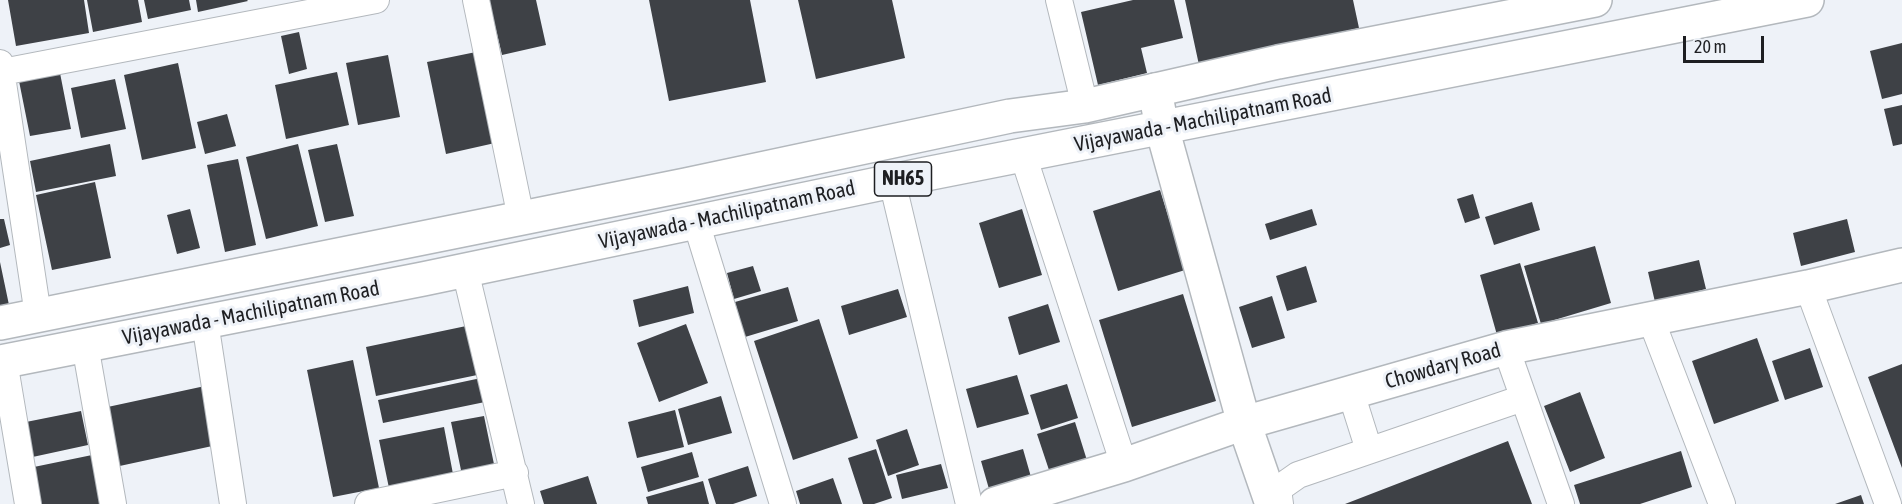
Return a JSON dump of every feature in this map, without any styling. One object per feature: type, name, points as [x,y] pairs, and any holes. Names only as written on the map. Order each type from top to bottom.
[{"type":"main road","name":"Vijayawada - Machilipatnam Road","points":[[0,323],[1010,116],[1085,106],[1278,62],[1595,0]]},
{"type":"main road","name":"Vijayawada - Machilipatnam Road","points":[[2,361],[465,270],[892,181],[1807,0]]},
{"type":"main road","points":[[1155,90],[1162,128],[1244,423],[1272,504]]},
{"type":"main road","name":"Chowdary Road","points":[[994,504],[1124,465],[1244,423],[1506,348],[1650,317],[1808,287],[1902,265]]},
{"type":"street","points":[[38,315],[1,67],[376,0]]},
{"type":"street","points":[[476,0],[521,218]]},
{"type":"street","points":[[1059,0],[1085,106]]},
{"type":"street","points":[[1023,155],[1124,465]]},
{"type":"street","points":[[892,181],[969,504]]},
{"type":"street","points":[[696,222],[783,504]]},
{"type":"street","points":[[465,270],[521,504]]},
{"type":"street","points":[[1808,287],[1888,504]]},
{"type":"street","points":[[1650,317],[1722,504]]},
{"type":"street","points":[[205,322],[233,504]]},
{"type":"street","points":[[86,345],[113,504]]},
{"type":"street","points":[[1506,348],[1561,504]]},
{"type":"street","points":[[2,361],[28,504]]},
{"type":"street","points":[[1351,393],[1369,450]]},
{"type":"street","points":[[1280,504],[1278,489],[1298,475],[1523,398]]},
{"type":"street","points":[[368,504],[515,472]]},
{"type":"building","points":[[8,0],[84,0],[89,33],[16,46]]},
{"type":"building","points":[[87,0],[138,0],[142,22],[93,32]]},
{"type":"building","points":[[144,0],[189,0],[191,10],[148,19]]},
{"type":"building","points":[[196,0],[247,0],[248,1],[198,12]]},
{"type":"building","points":[[489,0],[536,0],[546,45],[502,55]]},
{"type":"building","points":[[649,0],[750,0],[766,82],[669,101]]},
{"type":"building","points":[[798,0],[892,0],[905,58],[816,79]]},
{"type":"building","points":[[1133,0],[1174,0],[1183,38],[1141,48],[1147,73],[1098,85],[1081,12]]},
{"type":"building","points":[[1185,0],[1353,0],[1359,28],[1199,65]]},
{"type":"building","points":[[299,32],[307,69],[289,74],[281,36]]},
{"type":"building","points":[[1902,43],[1902,94],[1882,99],[1870,51]]},
{"type":"building","points":[[476,52],[495,143],[446,154],[427,62]]},
{"type":"building","points":[[388,55],[400,117],[358,125],[346,63]]},
{"type":"building","points":[[178,63],[196,148],[142,160],[124,75]]},
{"type":"building","points":[[337,72],[349,125],[286,139],[275,85]]},
{"type":"building","points":[[60,73],[71,129],[30,136],[19,81]]},
{"type":"building","points":[[115,79],[126,129],[81,138],[71,88]]},
{"type":"building","points":[[1902,105],[1902,144],[1893,146],[1884,109]]},
{"type":"building","points":[[227,114],[236,146],[205,154],[197,122]]},
{"type":"building","points":[[110,144],[116,176],[36,192],[30,161]]},
{"type":"building","points":[[298,144],[318,226],[266,239],[246,157]]},
{"type":"building","points":[[337,144],[354,216],[325,222],[308,150]]},
{"type":"building","points":[[238,159],[256,245],[225,252],[207,165]]},
{"type":"building","points":[[95,182],[111,258],[52,270],[36,195]]},
{"type":"building","points":[[1160,190],[1185,270],[1118,291],[1093,211]]},
{"type":"building","points":[[1473,194],[1480,218],[1465,223],[1457,199]]},
{"type":"building","points":[[1532,202],[1540,230],[1494,245],[1485,217]]},
{"type":"building","points":[[190,209],[200,248],[177,254],[167,215]]},
{"type":"building","points":[[1022,209],[1042,275],[999,288],[979,223]]},
{"type":"building","points":[[1312,209],[1317,225],[1270,240],[1265,224]]},
{"type":"building","points":[[0,219],[4,219],[10,245],[0,248]]},
{"type":"building","points":[[1847,219],[1855,252],[1801,266],[1793,233]]},
{"type":"building","points":[[1595,246],[1611,303],[1541,324],[1524,266]]},
{"type":"building","points":[[1699,260],[1706,289],[1655,302],[1648,272]]},
{"type":"building","points":[[0,262],[9,305],[0,306]]},
{"type":"building","points":[[1520,263],[1538,323],[1497,335],[1480,275]]},
{"type":"building","points":[[753,266],[761,291],[734,299],[727,273]]},
{"type":"building","points":[[1306,266],[1317,302],[1287,311],[1276,276]]},
{"type":"building","points":[[688,286],[694,313],[639,327],[633,300]]},
{"type":"building","points":[[788,287],[798,321],[745,337],[735,302]]},
{"type":"building","points":[[898,289],[907,317],[849,335],[841,306]]},
{"type":"building","points":[[1183,294],[1216,401],[1132,427],[1099,320]]},
{"type":"building","points":[[1272,296],[1285,338],[1252,348],[1239,307]]},
{"type":"building","points":[[1048,304],[1060,342],[1019,355],[1008,317]]},
{"type":"building","points":[[819,319],[858,438],[793,460],[754,341]]},
{"type":"building","points":[[686,324],[708,383],[659,402],[637,343]]},
{"type":"building","points":[[471,325],[482,374],[376,396],[366,347]]},
{"type":"building","points":[[1757,338],[1779,401],[1714,424],[1692,361]]},
{"type":"building","points":[[1810,348],[1823,387],[1785,400],[1772,361]]},
{"type":"building","points":[[353,360],[379,488],[333,497],[307,370]]},
{"type":"building","points":[[1902,364],[1902,468],[1868,377]]},
{"type":"building","points":[[1017,375],[1029,414],[977,428],[966,389]]},
{"type":"building","points":[[481,378],[485,402],[383,423],[378,400]]},
{"type":"building","points":[[1067,384],[1078,418],[1041,430],[1030,395]]},
{"type":"building","points":[[205,386],[217,445],[115,467],[103,408]]},
{"type":"building","points":[[1580,392],[1605,458],[1570,472],[1544,406]]},
{"type":"building","points":[[721,396],[732,433],[688,445],[678,409]]},
{"type":"building","points":[[675,410],[684,447],[637,458],[628,422]]},
{"type":"building","points":[[81,411],[88,445],[28,458],[21,423]]},
{"type":"building","points":[[484,416],[495,469],[462,475],[451,422]]},
{"type":"building","points":[[1075,422],[1090,470],[1053,482],[1037,434]]},
{"type":"building","points":[[444,427],[453,474],[389,488],[379,440]]},
{"type":"building","points":[[907,429],[919,465],[888,476],[876,440]]},
{"type":"building","points":[[1508,441],[1532,504],[1345,504]]},
{"type":"building","points":[[876,449],[892,498],[874,504],[863,504],[848,458]]},
{"type":"building","points":[[1023,449],[1033,484],[991,496],[981,461]]},
{"type":"building","points":[[1681,451],[1692,487],[1640,504],[1580,504],[1574,485]]},
{"type":"building","points":[[692,452],[699,477],[648,492],[641,467]]},
{"type":"building","points":[[97,454],[107,504],[36,504],[29,468]]},
{"type":"building","points":[[941,464],[948,488],[902,499],[896,475]]},
{"type":"building","points":[[748,466],[757,496],[733,504],[716,504],[708,479]]},
{"type":"building","points":[[588,476],[597,504],[544,504],[540,491]]},
{"type":"building","points":[[833,478],[842,504],[800,504],[796,491]]},
{"type":"building","points":[[703,481],[709,504],[648,504],[646,497]]},
{"type":"building","points":[[1861,495],[1864,504],[1835,504]]}]
